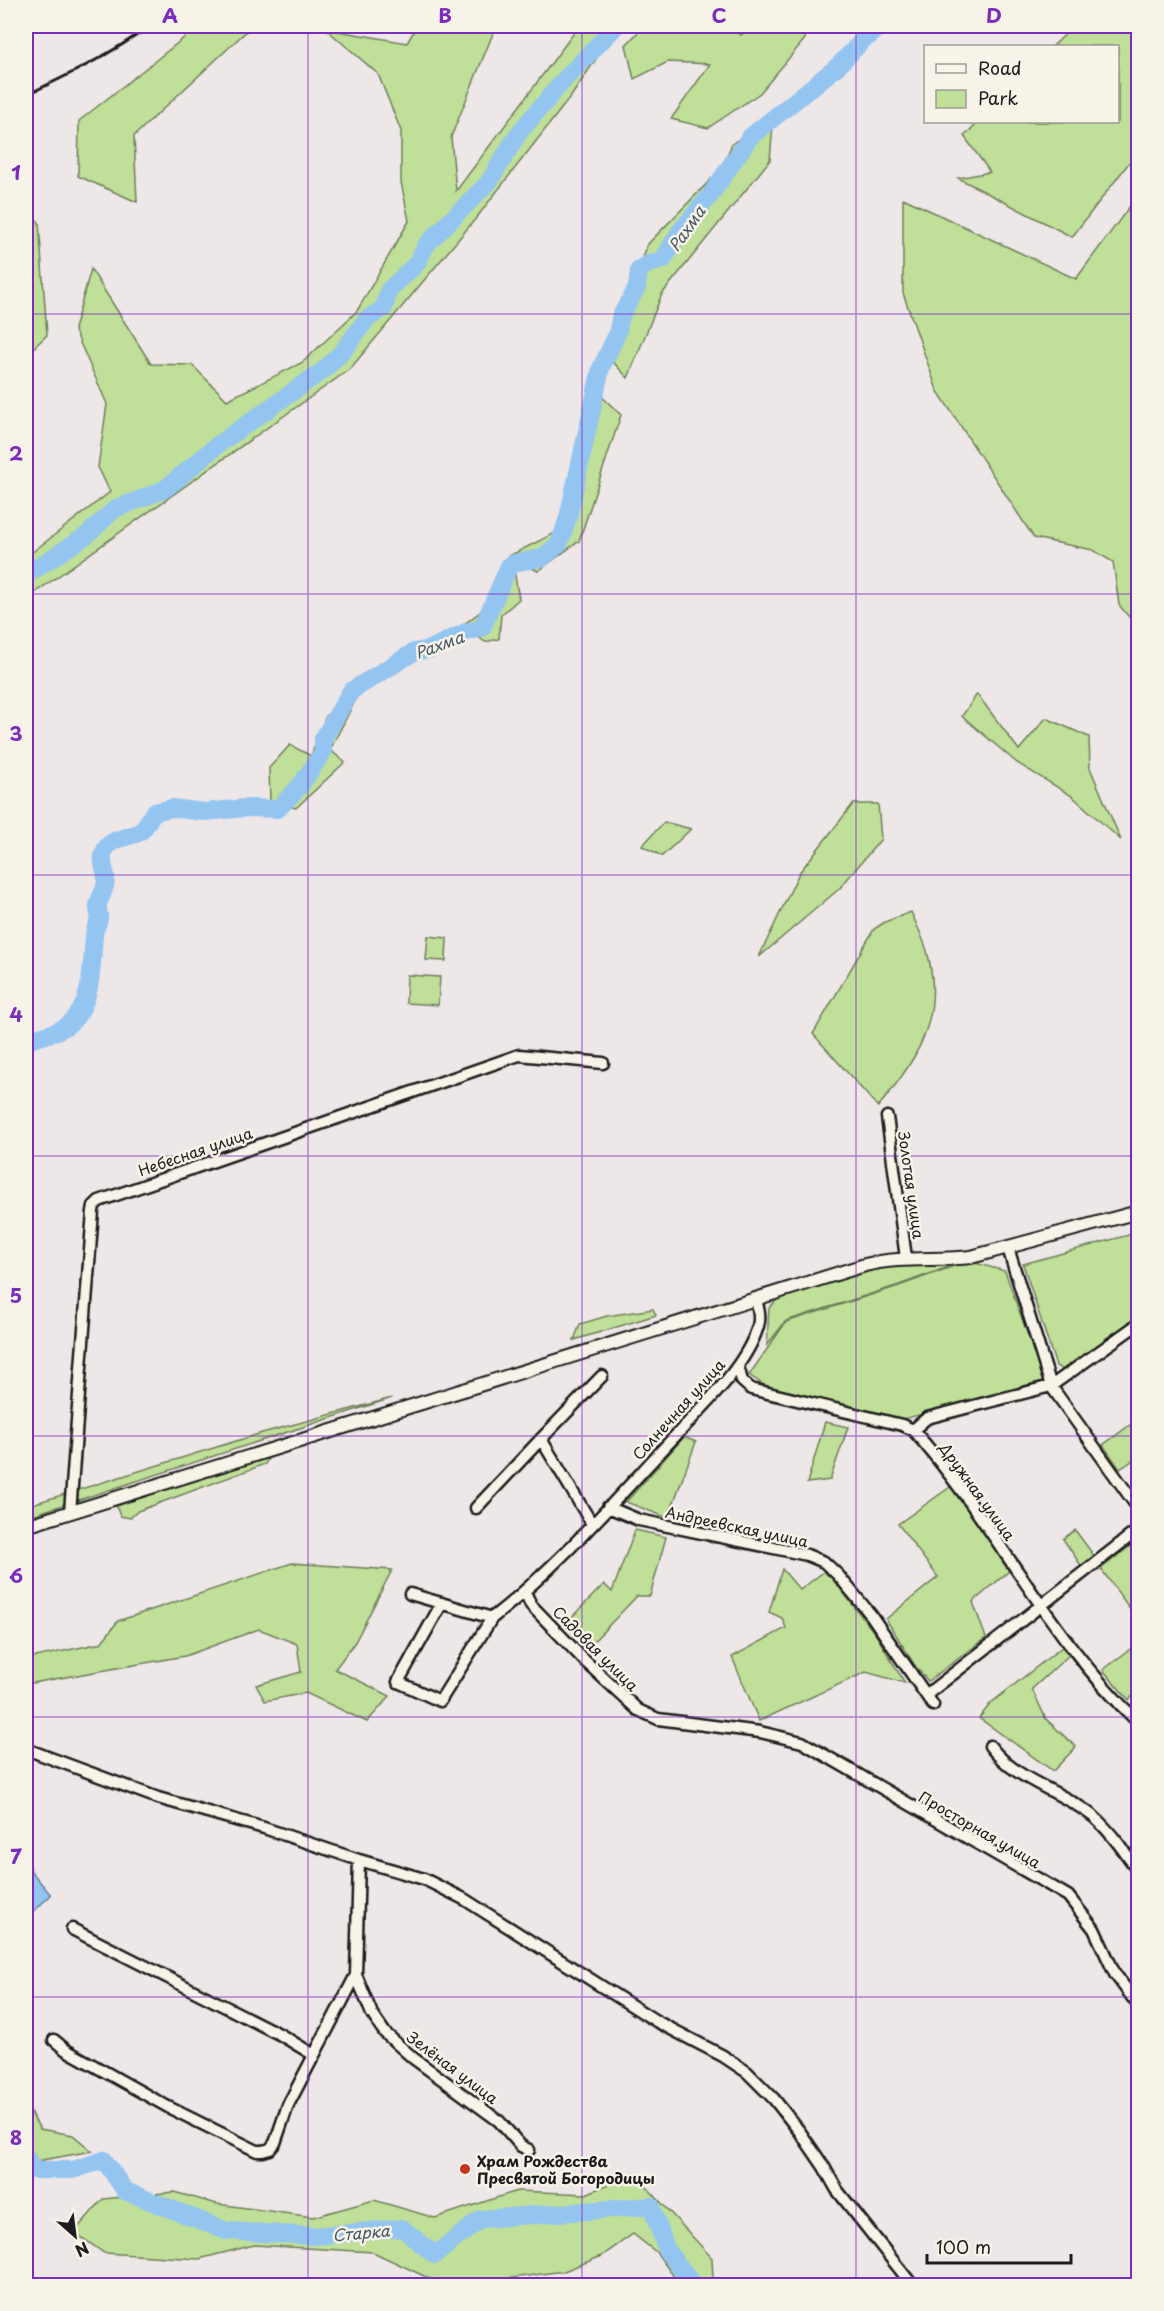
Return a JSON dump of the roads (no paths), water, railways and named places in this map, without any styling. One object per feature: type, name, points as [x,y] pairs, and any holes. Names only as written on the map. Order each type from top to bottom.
[{"type":"street","name":"Небесная улица","points":[[70,1512],[93,1211],[99,1201],[519,1055],[603,1063]]},
{"type":"street","name":"Золотая улица","points":[[887,1117],[906,1258]]},
{"type":"street","points":[[26,1526],[865,1265],[906,1258],[962,1258],[1008,1248],[1138,1212]]},
{"type":"street","points":[[1008,1248],[1051,1386],[1138,1508]]},
{"type":"street","name":"Солнечная улица","points":[[442,1603],[398,1682],[440,1701],[492,1618],[525,1592],[592,1524],[738,1366],[758,1326],[756,1299]]},
{"type":"street","points":[[738,1366],[742,1381],[751,1389],[902,1425],[913,1430],[927,1418],[1051,1386],[1138,1324]]},
{"type":"street","points":[[476,1508],[602,1376]]},
{"type":"street","name":"Дружная улица","points":[[913,1430],[969,1501],[1041,1606],[1082,1660],[1138,1722]]},
{"type":"street","points":[[541,1439],[592,1524]]},
{"type":"street","name":"Андреевская улица","points":[[608,1507],[639,1520],[807,1555],[824,1562],[838,1575],[871,1615],[933,1706]]},
{"type":"street","points":[[926,1695],[1138,1530]]},
{"type":"street","name":"Садовая улица","points":[[525,1592],[531,1605],[638,1710],[658,1719],[760,1732]]},
{"type":"street","points":[[410,1594],[492,1618]]},
{"type":"street","name":"Просторная улица","points":[[760,1732],[802,1742],[1068,1896],[1094,1929],[1115,1974],[1138,2005]]},
{"type":"street","points":[[990,1746],[1000,1759],[1025,1778],[1093,1816],[1106,1828],[1138,1870]]},
{"type":"street","points":[[26,1749],[158,1798],[264,1828],[424,1879],[464,1899],[656,2021],[739,2065],[774,2099],[800,2132],[824,2166],[837,2190],[913,2286]]},
{"type":"street","name":"Зелёная улица","points":[[359,1860],[356,1975],[362,1994],[385,2033],[413,2058],[499,2121],[521,2146],[529,2150]]},
{"type":"street","points":[[72,1929],[281,2035],[314,2055]]},
{"type":"street","points":[[54,2040],[66,2050],[168,2106],[257,2151],[263,2151],[270,2149],[275,2143],[288,2105],[356,1975]]},
{"type":"water","points":[[26,1849],[31,1871],[51,1895],[34,1911],[26,1902]]},
{"type":"waterway","points":[[26,575],[87,535],[115,509],[165,489],[220,443],[325,369],[343,351],[367,319],[384,308],[389,290],[417,263],[427,244],[489,182],[518,134],[562,82],[616,26]]},
{"type":"waterway","name":"Рахма","points":[[26,1041],[64,1028],[83,1006],[90,984],[94,933],[99,917],[98,905],[106,883],[103,862],[106,847],[140,831],[154,812],[172,808],[204,812],[246,808],[278,809],[300,786],[323,752],[323,739],[351,691],[414,652],[430,649],[466,632],[482,628],[509,566],[542,558],[559,544],[568,518],[601,368],[617,334],[621,315],[637,288],[639,270],[648,264],[663,260],[681,230],[709,197],[750,137],[838,66],[880,26]]},
{"type":"waterway","name":"Старка","points":[[26,2157],[33,2170],[73,2170],[104,2160],[125,2191],[227,2231],[315,2236],[402,2228],[435,2255],[481,2219],[651,2206],[667,2251],[695,2286]]},
{"type":"railway","points":[[26,95],[90,64],[150,26]]},
{"type":"place","name":"Храм Рождества Пресвятой Богородицы","points":[[465,2169]]}]
